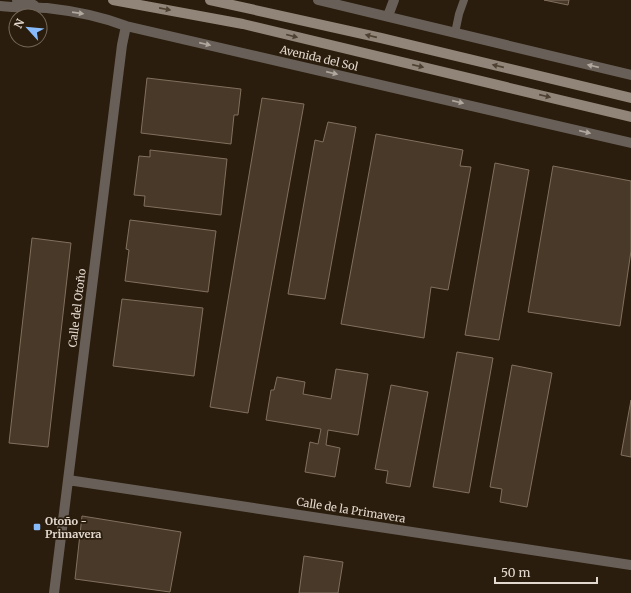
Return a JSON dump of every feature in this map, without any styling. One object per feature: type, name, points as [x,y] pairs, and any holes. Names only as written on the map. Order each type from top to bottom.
[{"type":"main road","name":"Avenida del Sol","points":[[112,0],[243,24],[631,117]]},
{"type":"main road","points":[[210,0],[381,38],[631,98]]},
{"type":"street","points":[[17,0],[46,8]]},
{"type":"street","points":[[388,16],[394,0]]},
{"type":"street","points":[[325,1],[631,75]]},
{"type":"street","name":"Avenida del Sol","points":[[0,6],[18,8]]},
{"type":"street","name":"Avenida del Sol","points":[[48,8],[92,15],[126,26],[631,143]]},
{"type":"street","name":"Calle del Otoño","points":[[54,593],[122,45],[126,26]]},
{"type":"street","name":"Calle de la Primavera","points":[[68,480],[631,565]]},
{"type":"lane","points":[[455,33],[464,0]]},
{"type":"building","points":[[544,0],[569,0],[568,5]]},
{"type":"building","points":[[147,78],[241,89],[238,115],[234,115],[231,144],[141,133]]},
{"type":"building","points":[[262,98],[304,104],[248,413],[210,407]]},
{"type":"building","points":[[328,122],[356,127],[325,299],[288,294],[315,140],[323,142]]},
{"type":"building","points":[[376,134],[463,150],[460,166],[471,167],[448,290],[431,287],[424,338],[341,324]]},
{"type":"building","points":[[150,150],[227,159],[221,215],[144,206],[145,196],[134,195],[139,156],[150,157]]},
{"type":"building","points":[[495,163],[529,170],[499,340],[465,335]]},
{"type":"building","points":[[553,166],[631,181],[631,251],[620,326],[528,312]]},
{"type":"building","points":[[130,220],[216,231],[208,292],[125,281],[129,250],[126,249]]},
{"type":"building","points":[[32,238],[71,243],[48,447],[9,443]]},
{"type":"building","points":[[122,299],[203,308],[194,376],[113,366]]},
{"type":"building","points":[[457,352],[493,358],[469,493],[433,487]]},
{"type":"building","points":[[512,365],[552,373],[527,507],[500,502],[502,489],[490,487]]},
{"type":"building","points":[[336,369],[368,374],[358,435],[328,430],[326,445],[340,448],[335,477],[305,472],[310,442],[318,444],[321,429],[266,420],[271,390],[274,390],[277,377],[305,382],[303,394],[331,399]]},
{"type":"building","points":[[391,385],[428,392],[410,487],[386,483],[388,471],[375,469]]},
{"type":"building","points":[[631,400],[631,457],[621,455]]},
{"type":"building","points":[[82,516],[181,532],[170,592],[75,579]]},
{"type":"building","points":[[304,556],[343,562],[338,593],[299,593]]},
{"type":"place","name":"Otoño - Primavera","points":[[37,527]]}]
